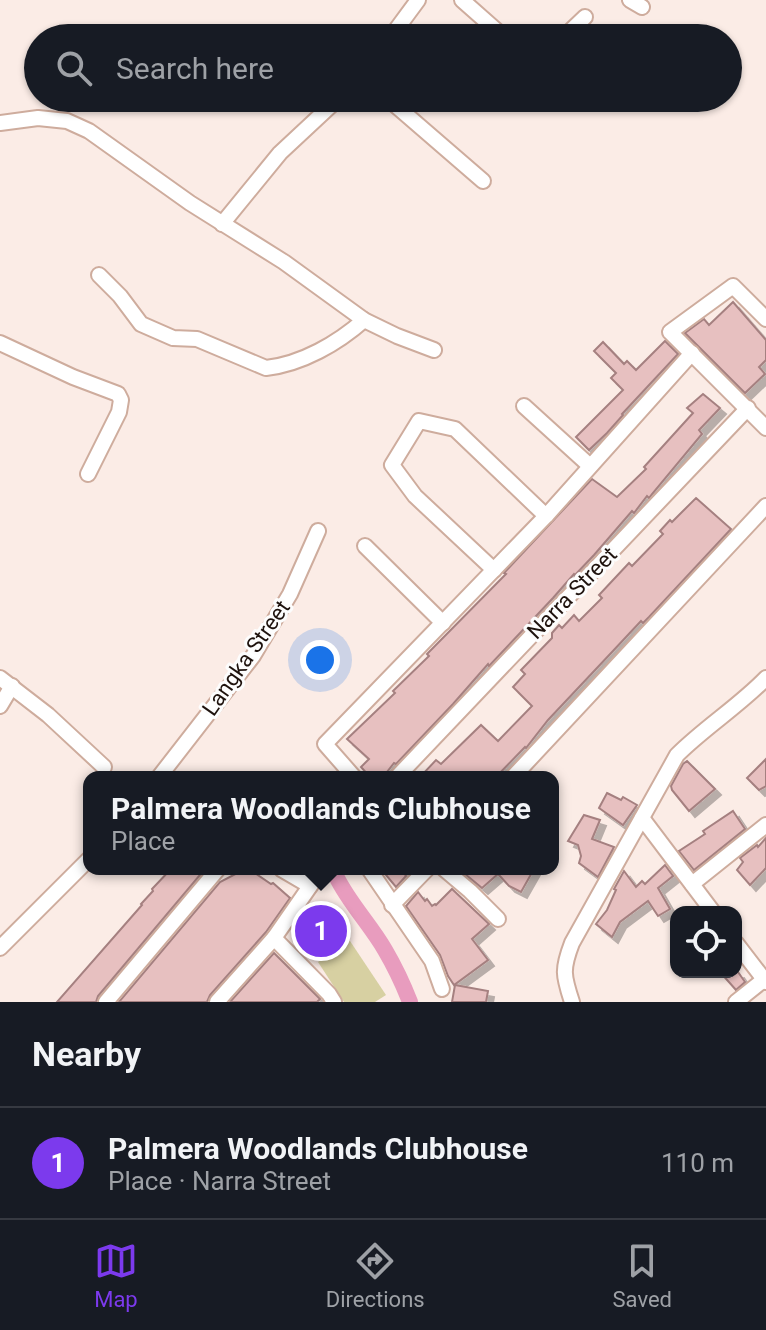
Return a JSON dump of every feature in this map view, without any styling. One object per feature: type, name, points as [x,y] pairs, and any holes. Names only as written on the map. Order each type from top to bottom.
[{"type":"street","points":[[400,24],[418,0]]},
{"type":"street","points":[[462,0],[489,24]]},
{"type":"street","points":[[578,24],[585,17]]},
{"type":"street","points":[[222,224],[280,153],[324,112]]},
{"type":"street","points":[[403,112],[483,181]]},
{"type":"street","points":[[0,123],[38,118],[67,121],[78,126],[110,144],[190,203],[284,262],[364,320],[434,350]]},
{"type":"street","points":[[99,275],[141,324],[173,338],[197,339],[266,368],[320,350],[364,320]]},
{"type":"street","points":[[766,319],[733,286],[670,332],[766,428]]},
{"type":"street","points":[[0,343],[118,394],[121,400],[119,412],[88,474]]},
{"type":"street","points":[[349,771],[325,744],[546,516],[692,353]]},
{"type":"street","points":[[524,406],[590,466]]},
{"type":"street","name":"Narra Street","points":[[403,771],[748,408]]},
{"type":"street","points":[[494,570],[415,496],[392,465],[419,421],[455,429],[546,516]]},
{"type":"street","points":[[519,771],[766,506]]},
{"type":"street","name":"Langka Street","points":[[164,771],[253,656],[290,594],[318,531]]},
{"type":"street","points":[[365,546],[443,623]]},
{"type":"street","points":[[572,1002],[564,979],[565,962],[572,943],[677,755],[766,678]]},
{"type":"street","points":[[0,706],[6,682],[48,715],[104,767]]},
{"type":"street","points":[[642,818],[708,906]]},
{"type":"street","points":[[692,884],[766,825]]},
{"type":"street","points":[[0,948],[83,865]]},
{"type":"street","points":[[106,1002],[213,875]]},
{"type":"street","points":[[291,875],[310,886]]},
{"type":"street","points":[[217,1002],[274,938],[318,875]]},
{"type":"street","points":[[373,875],[432,961],[442,989]]},
{"type":"street","points":[[392,905],[421,875]]},
{"type":"street","points":[[451,875],[498,919]]},
{"type":"street","points":[[274,938],[328,999]]},
{"type":"street","points":[[736,1002],[765,980],[742,951]]},
{"type":"shaded area","points":[[350,941],[386,995],[375,1002],[344,1002],[318,962]]},
{"type":"building","points":[[733,302],[766,340],[766,360],[759,367],[765,374],[745,393],[685,333],[704,319],[709,325]]},
{"type":"building","points":[[665,341],[678,354],[589,450],[576,437],[623,390],[611,378],[616,373],[594,351],[603,342],[624,364],[627,361],[636,370]]},
{"type":"building","points":[[703,394],[720,408],[699,430],[702,434],[649,498],[647,496],[634,513],[632,511],[396,764],[388,771],[365,771],[361,767],[369,759],[347,739],[395,693],[393,691],[429,656],[427,654],[506,574],[592,479],[617,497],[646,469],[644,467],[693,413],[687,408]]},
{"type":"building","points":[[696,498],[731,529],[502,771],[426,771],[436,760],[441,764],[481,725],[498,741],[532,706],[513,687],[525,674],[521,670],[552,638],[559,625],[562,628],[574,615],[579,621],[602,598],[599,595],[629,563],[632,566],[663,534],[660,531],[670,520],[672,522]]},
{"type":"building","points":[[766,759],[766,786],[759,790],[747,778]]},
{"type":"building","points":[[687,761],[715,789],[689,811],[671,786]]},
{"type":"building","points":[[607,793],[637,805],[623,825],[599,808]]},
{"type":"building","points":[[733,811],[745,829],[694,870],[679,851]]},
{"type":"building","points":[[584,815],[600,820],[592,839],[614,847],[598,877],[579,863],[578,845],[568,841]]},
{"type":"building","points":[[766,838],[766,868],[750,885],[737,870],[743,862],[740,858]]},
{"type":"building","points":[[665,865],[673,876],[658,888],[670,909],[658,916],[648,901],[620,922],[612,937],[596,924],[607,910],[624,871],[636,887],[642,881],[645,884]]},
{"type":"building","points":[[165,875],[200,875],[96,1002],[57,1002],[142,905]]},
{"type":"building","points":[[233,875],[258,875],[290,898],[266,932],[207,1002],[119,1002],[220,882]]},
{"type":"building","points":[[386,875],[405,875],[396,887]]},
{"type":"building","points":[[466,875],[497,875],[482,888]]},
{"type":"building","points":[[499,875],[531,875],[521,892],[509,886]]},
{"type":"building","points":[[452,889],[489,924],[472,939],[488,960],[454,985],[440,955],[406,906],[418,892],[425,901],[427,899],[432,906],[436,905]]},
{"type":"building","points":[[324,916],[336,933],[319,945],[307,928]]},
{"type":"building","points":[[274,953],[320,999],[317,1002],[230,1002]]},
{"type":"building","points":[[725,978],[742,978],[745,982],[736,990]]},
{"type":"building","points":[[455,985],[488,991],[486,1002],[452,1002]]},
{"type":"waterway","points":[[336,876],[385,950],[410,1002]]},
{"type":"place","name":"Palmera Woodlands Clubhouse","points":[[321,931]]}]
